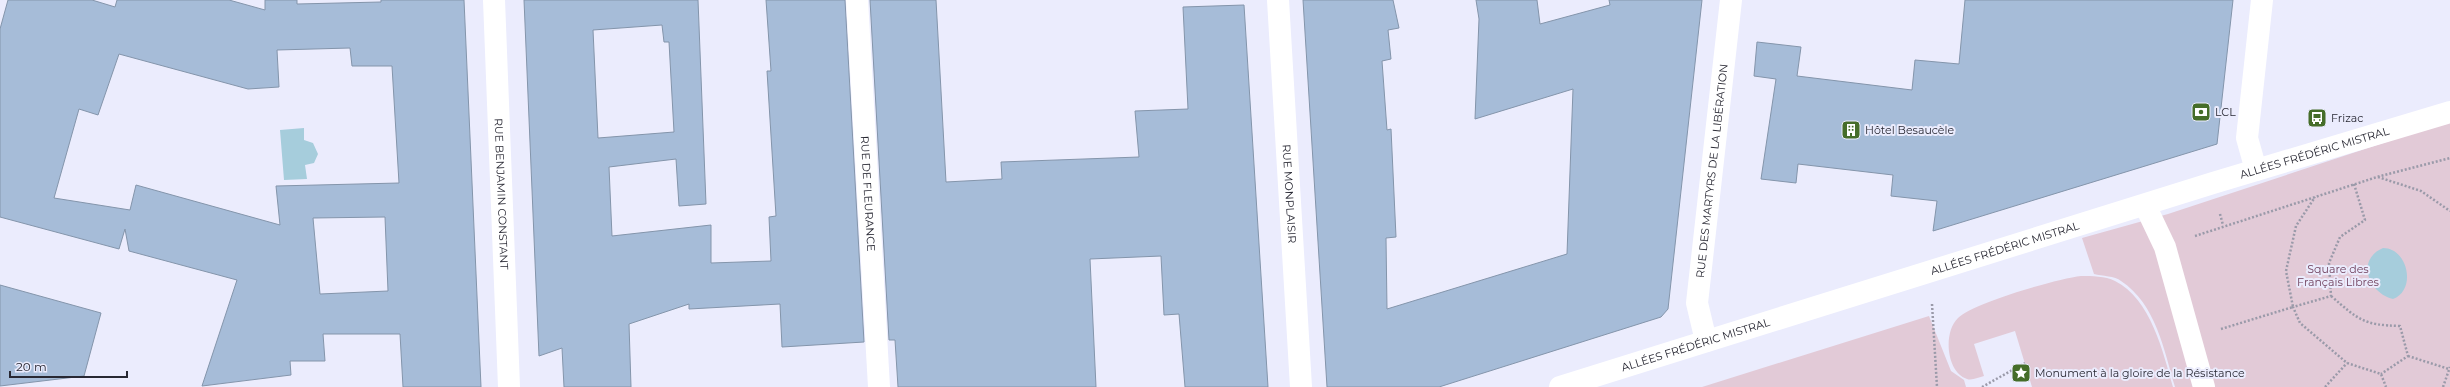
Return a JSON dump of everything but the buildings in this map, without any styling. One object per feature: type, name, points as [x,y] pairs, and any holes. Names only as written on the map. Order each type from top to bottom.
[{"type":"street","name":"RUE BENJAMIN CONSTANT","points":[[494,0],[509,387]]},
{"type":"street","name":"RUE DE FLEURANCE","points":[[857,0],[879,387]]},
{"type":"street","name":"RUE MONPLAISIR","points":[[1278,0],[1302,387]]},
{"type":"street","name":"RUE DES MARTYRS DE LA LIBÉRATION","points":[[1706,342],[1697,303],[1730,0]]},
{"type":"street","points":[[2256,170],[2247,138],[2262,0]]},
{"type":"street","name":"ALLÉES FRÉDÉRIC MISTRAL","points":[[1560,387],[2256,170],[2450,112]]},
{"type":"street","points":[[2145,205],[2165,247],[2204,387]]},
{"type":"path","points":[[2165,247],[2223,225],[2315,196],[2377,177],[2450,158]]},
{"type":"path","points":[[2377,177],[2421,191],[2450,211]]},
{"type":"path","points":[[2354,184],[2365,220],[2340,237],[2329,263],[2331,296],[2358,319],[2380,325],[2400,326],[2408,356]]},
{"type":"path","points":[[2315,196],[2296,226],[2286,271],[2293,308],[2300,323],[2347,363],[2381,374]]},
{"type":"path","points":[[2190,338],[2331,296]]},
{"type":"path","points":[[1932,297],[1937,387]]},
{"type":"path","points":[[2381,374],[2408,356],[2450,368],[2443,387]]},
{"type":"path","points":[[1982,387],[2024,363]]},
{"type":"path","points":[[2325,387],[2347,363]]},
{"type":"path","points":[[2381,374],[2386,387]]},
{"type":"green space","name":"Square des Français Libres","points":[[2450,121],[2450,387],[2175,387],[2157,329],[2143,302],[2133,291],[2118,279],[2094,274],[2082,238],[2168,214]]},
{"type":"green space","points":[[2081,276],[2094,276],[2111,279],[2127,289],[2138,300],[2147,313],[2154,328],[2165,358],[2173,387],[2032,387],[2015,331],[1974,344],[1984,376],[1967,379],[1960,375],[1951,360],[1949,351],[1950,332],[1953,324],[1958,318],[1981,305],[1998,298],[2036,286]]},
{"type":"green space","points":[[1929,316],[1951,371],[1964,380],[1966,387],[1702,387]]},
{"type":"water","points":[[304,128],[304,140],[313,143],[318,154],[314,163],[305,165],[307,179],[284,180],[280,130]]},
{"type":"water","points":[[2383,248],[2392,250],[2398,255],[2406,270],[2407,279],[2405,287],[2400,294],[2393,299],[2385,296],[2377,290],[2368,276],[2369,260],[2374,253]]},
{"type":"place","name":"LCL","points":[[2201,112]]},
{"type":"place","name":"Frizac","points":[[2317,118]]},
{"type":"place","name":"Hôtel Besaucèle","points":[[1851,130]]},
{"type":"place","name":"Monument à la gloire de la Résistance","points":[[2021,373]]}]
